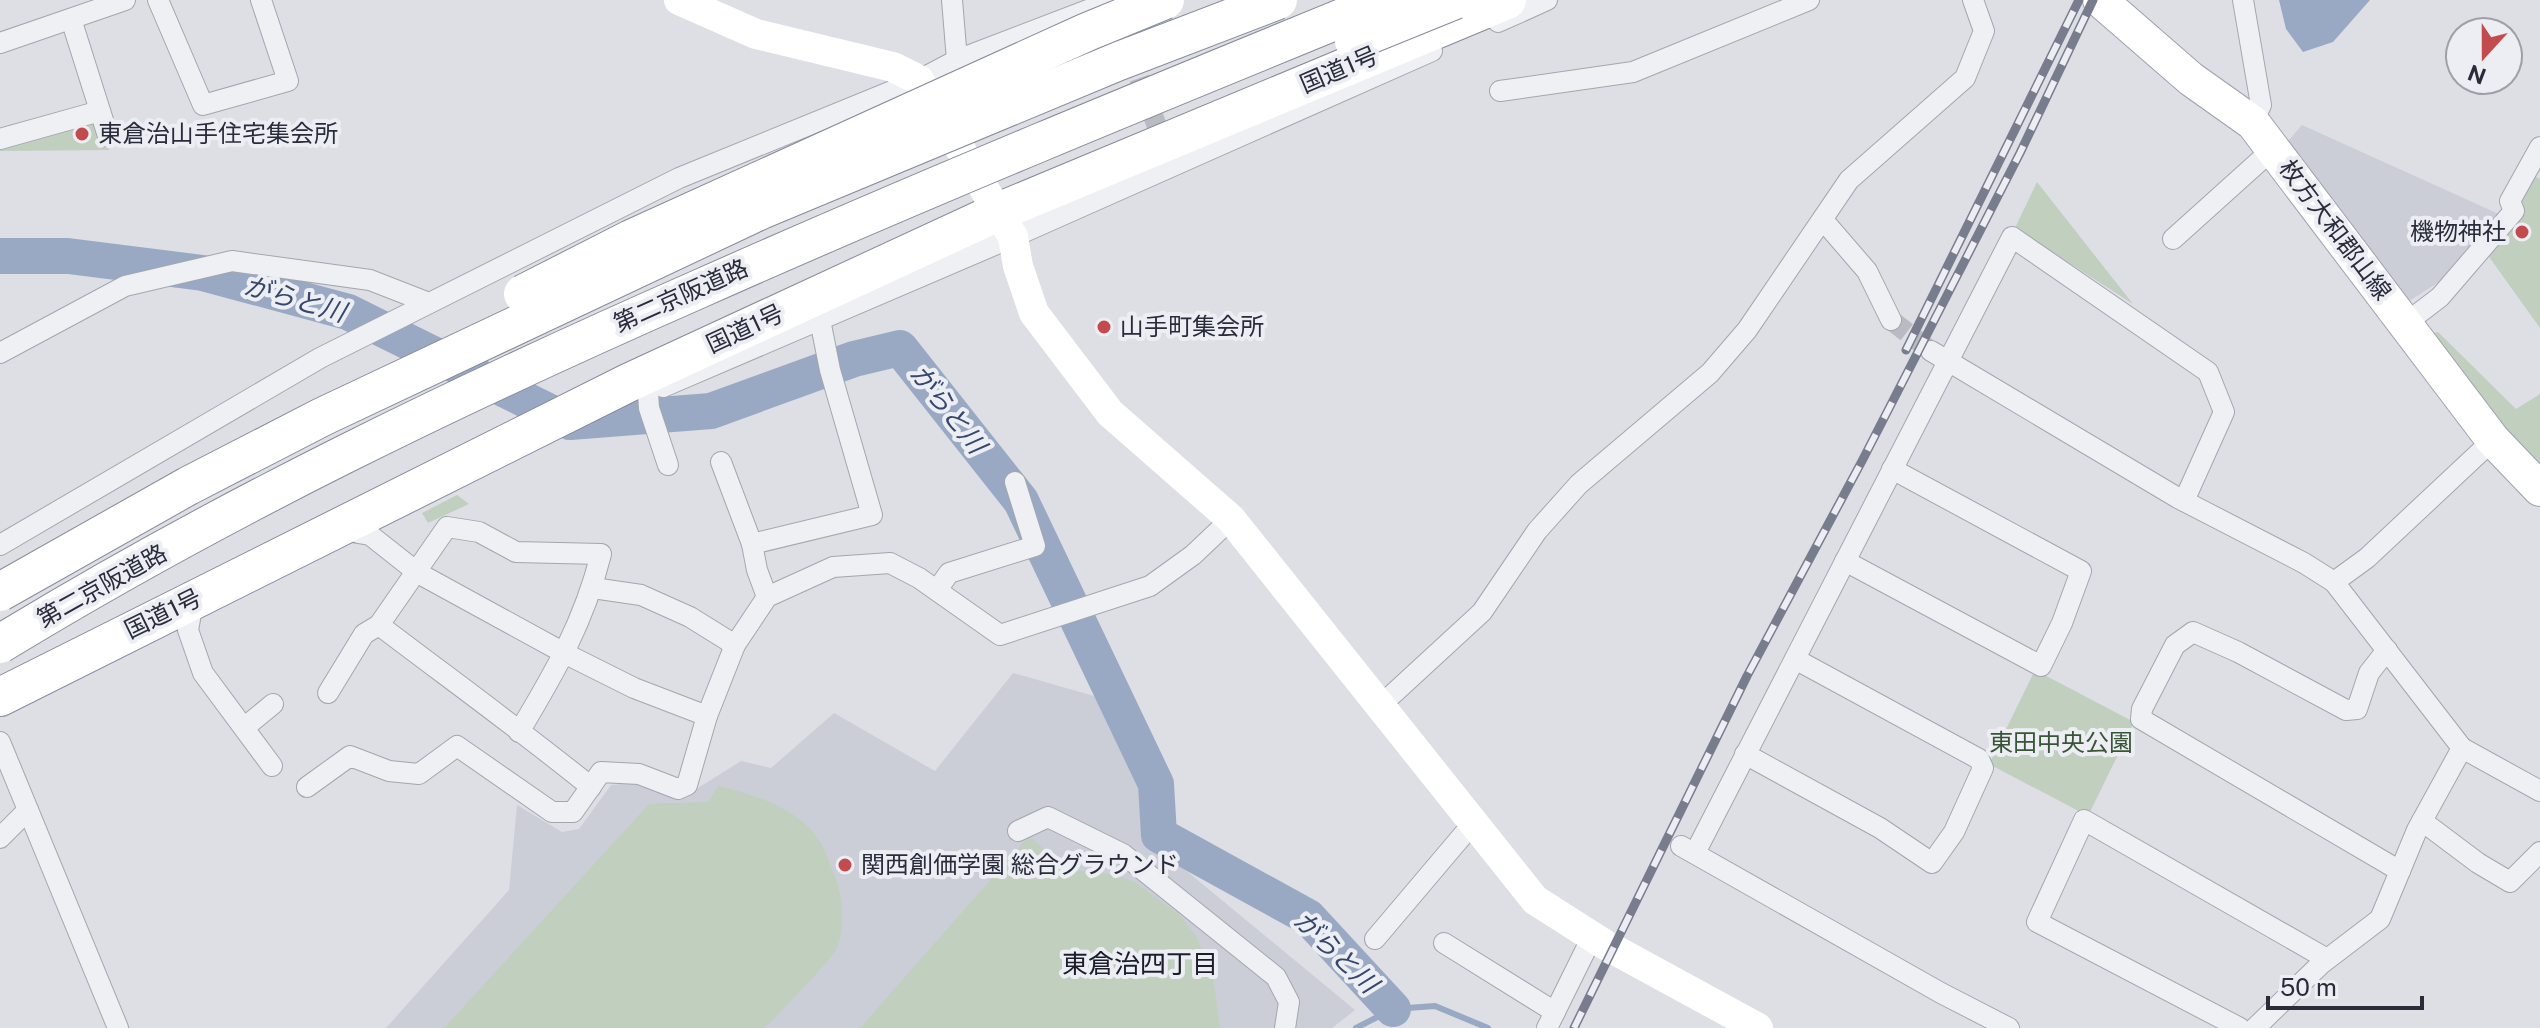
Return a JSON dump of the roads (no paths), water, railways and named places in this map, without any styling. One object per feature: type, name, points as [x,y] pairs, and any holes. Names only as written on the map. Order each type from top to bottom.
[{"type":"highway","points":[[0,576],[212,451],[631,239],[1087,32],[1165,0]]},
{"type":"highway","points":[[937,137],[1105,42],[1222,0]]},
{"type":"highway","name":"第二京阪道路","points":[[0,592],[188,486],[322,417],[761,210],[1119,61],[1278,0]]},
{"type":"highway","name":"第二京阪道路","points":[[0,644],[210,525],[538,360],[971,170],[1386,0]]},
{"type":"highway","points":[[778,253],[954,201],[1455,0]]},
{"type":"highway","name":"国道1号","points":[[0,697],[491,451],[1507,0]]},
{"type":"main road","name":"枚方大和郡山線","points":[[2106,4],[2191,79],[2263,136],[2493,440],[2540,489]]},
{"type":"street","points":[[0,43],[125,0]]},
{"type":"street","points":[[158,0],[203,105],[288,81],[261,0]]},
{"type":"street","points":[[679,0],[756,34],[879,63],[919,80],[1005,224],[1034,313],[1110,413],[1231,519],[1535,900],[1604,944],[1758,1028]]},
{"type":"street","points":[[952,0],[957,60]]},
{"type":"street","points":[[0,545],[320,358],[679,178],[919,80],[957,60],[1112,0]]},
{"type":"street","points":[[0,707],[358,533],[638,388],[820,320],[1005,224],[1547,0]]},
{"type":"street","points":[[1500,91],[1633,72],[1809,0]]},
{"type":"street","points":[[1381,705],[1482,612],[1537,531],[1579,484],[1710,373],[1747,330],[1849,180],[1965,78],[1984,31],[1973,0]]},
{"type":"street","points":[[2173,239],[2263,136],[2261,105],[2243,0]]},
{"type":"street","points":[[71,19],[108,136]]},
{"type":"street","points":[[0,139],[100,111]]},
{"type":"street","points":[[2406,323],[2440,297],[2514,211],[2510,201],[2534,168],[2540,147]]},
{"type":"street","points":[[1823,220],[1867,271],[1891,320]]},
{"type":"street","points":[[2009,1028],[1688,850],[1745,754],[1892,469],[1940,356],[2012,237],[2208,372],[2224,412],[2184,501]]},
{"type":"street","points":[[0,353],[125,286],[232,261],[370,280],[429,303]]},
{"type":"street","points":[[752,544],[872,515],[830,370],[820,320]]},
{"type":"street","points":[[1940,356],[2184,501],[2304,563],[2334,582],[2462,748],[2540,791]]},
{"type":"street","points":[[638,388],[649,408],[668,465]]},
{"type":"street","points":[[2334,582],[2367,558],[2493,440]]},
{"type":"street","points":[[721,462],[752,544],[767,597]]},
{"type":"street","points":[[1845,561],[2041,666],[2062,623],[2081,571],[1892,469]]},
{"type":"street","points":[[937,590],[949,573],[1035,546],[1015,482]]},
{"type":"street","points":[[307,787],[350,756],[389,771],[419,774],[457,746],[552,812],[573,812],[601,772],[639,774],[678,789],[687,785],[707,716],[735,645],[767,597],[833,567],[890,563],[937,590],[1000,635],[1150,586],[1193,555],[1231,519]]},
{"type":"street","points":[[328,693],[364,634],[379,625],[447,527],[479,532],[516,552],[601,554],[593,588],[566,654],[519,732]]},
{"type":"street","points":[[358,533],[370,535],[418,573],[566,654],[634,688],[707,716]]},
{"type":"street","points":[[593,588],[641,595],[690,617],[735,645]]},
{"type":"street","points":[[191,614],[188,630],[203,673],[272,766]]},
{"type":"street","points":[[379,625],[591,787]]},
{"type":"street","points":[[2387,650],[2369,673],[2357,709],[2346,710],[2238,652],[2193,632],[2175,645],[2142,709],[2141,719],[2400,871]]},
{"type":"street","points":[[1745,754],[1880,828],[1932,863],[1954,832],[1983,768],[1979,759],[1795,659]]},
{"type":"street","points":[[245,727],[273,704]]},
{"type":"street","points":[[0,742],[118,1028]]},
{"type":"street","points":[[2255,1028],[2327,959],[2380,919],[2422,821],[2462,748]]},
{"type":"street","points":[[0,838],[28,810]]},
{"type":"street","points":[[1018,831],[1048,817],[1123,854],[1276,977],[1289,1002],[1285,1028]]},
{"type":"street","points":[[2240,1028],[2037,922],[2084,820],[2327,959]]},
{"type":"street","points":[[2422,821],[2478,863],[2510,882],[2540,852]]},
{"type":"street","points":[[1375,939],[1474,822]]},
{"type":"street","points":[[1444,943],[1551,1020],[1593,935]]},
{"type":"water","points":[[2279,0],[2370,0],[2333,42],[2303,52],[2286,29]]},
{"type":"waterway","name":"がらと川","points":[[0,256],[68,256],[203,273],[348,312],[570,422],[711,411],[854,359],[900,348],[1021,501],[1156,784],[1159,835],[1308,917],[1393,1009]]},
{"type":"waterway","name":"がらと川","points":[[1356,1028],[1393,1009],[1435,1006],[1488,1028]]},
{"type":"tunnel","points":[[1129,50],[1166,151]]},
{"type":"tunnel","points":[[1891,320],[1931,351]]},
{"type":"railway","points":[[1906,350],[2079,0]]},
{"type":"railway","points":[[1574,1028],[1747,676],[1862,461],[2020,153],[2093,0]]},
{"type":"place","name":"東倉治山手住宅集会所","points":[[82,134]]},
{"type":"place","name":"機物神社","points":[[2522,232]]},
{"type":"place","name":"山手町集会所","points":[[1104,327]]},
{"type":"place","name":"関西創価学園 総合グラウンド","points":[[845,865]]},
{"type":"district","name":"東倉治四丁目","points":[[1140,964]]},
{"type":"park label","name":"東田中央公園","points":[[2061,743]]}]
